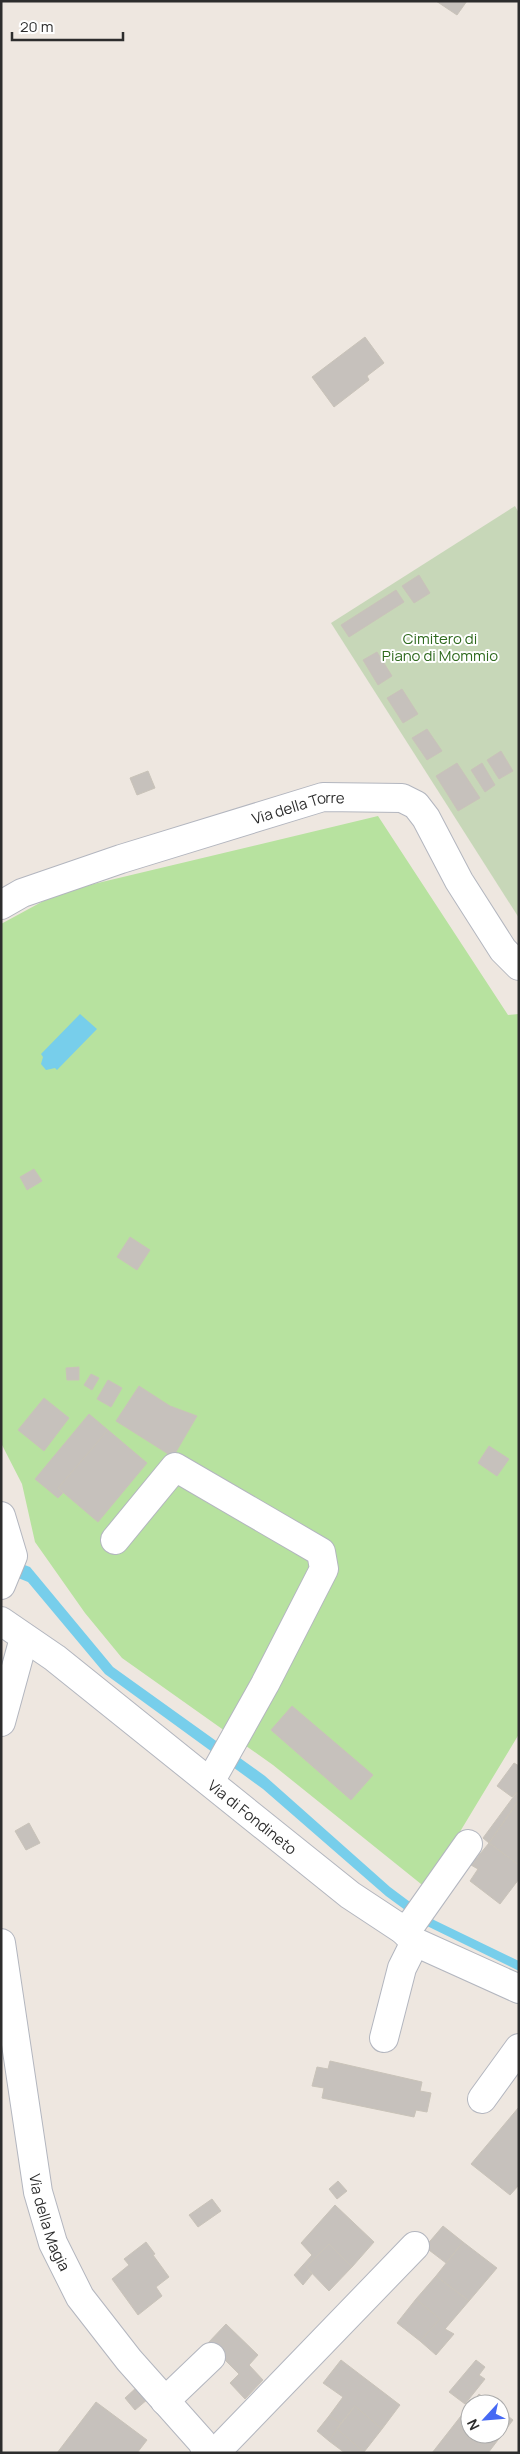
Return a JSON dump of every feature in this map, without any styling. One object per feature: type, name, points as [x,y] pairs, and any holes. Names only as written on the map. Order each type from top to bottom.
[{"type":"street","name":"Via della Torre","points":[[1,905],[22,893],[121,859],[323,797],[402,798],[416,805],[426,818],[459,881],[503,950],[519,966]]},
{"type":"street","points":[[115,1540],[175,1467],[321,1552],[324,1569],[221,1764]]},
{"type":"street","points":[[1,1516],[13,1556],[1,1585]]},
{"type":"street","name":"Via di Fondineto","points":[[1,1621],[24,1638],[221,1764],[350,1895],[414,1925],[519,1989]]},
{"type":"street","points":[[1,1722],[24,1638]]},
{"type":"street","points":[[384,2038],[414,1925],[468,1844]]},
{"type":"street","name":"Via della Magia","points":[[1,1943],[38,2192],[53,2244],[80,2297],[129,2360],[202,2442],[207,2453]]},
{"type":"street","points":[[482,2099],[519,2048]]},
{"type":"street","points":[[215,2453],[415,2246]]},
{"type":"street","points":[[165,2401],[212,2357]]},
{"type":"green space","name":"Cimitero di Piano di Mommio","points":[[515,506],[519,513],[519,918],[331,623]]},
{"type":"green space","points":[[378,816],[508,1015],[519,1014],[519,1734],[426,1888],[273,1765],[122,1658],[85,1613],[35,1542],[22,1484],[1,1443],[1,924],[60,892]]},
{"type":"water","points":[[80,1014],[97,1029],[57,1070],[55,1068],[46,1070],[41,1064],[43,1057],[41,1054]]},
{"type":"water","points":[[1,1556],[30,1567],[113,1667],[265,1776],[390,1887],[434,1920],[519,1961],[519,1971],[427,1926],[386,1896],[263,1789],[105,1674],[28,1582],[1,1571]]},
{"type":"building","points":[[436,1],[467,1],[457,15]]},
{"type":"building","points":[[365,337],[384,363],[367,376],[369,380],[334,407],[312,377]]},
{"type":"building","points":[[419,575],[430,593],[414,603],[402,586]]},
{"type":"building","points":[[396,590],[404,602],[349,637],[341,625]]},
{"type":"building","points":[[377,652],[392,676],[378,685],[363,660]]},
{"type":"building","points":[[402,689],[418,714],[403,723],[387,698]]},
{"type":"building","points":[[427,729],[442,751],[427,760],[412,738]]},
{"type":"building","points":[[501,751],[513,771],[499,779],[487,760]]},
{"type":"building","points":[[457,763],[480,798],[458,811],[436,776]]},
{"type":"building","points":[[482,763],[495,785],[485,792],[471,770]]},
{"type":"building","points":[[148,771],[155,788],[137,795],[130,778]]},
{"type":"building","points":[[34,1169],[42,1181],[27,1190],[20,1177]]},
{"type":"building","points":[[130,1237],[150,1250],[137,1270],[117,1257]]},
{"type":"building","points":[[79,1367],[79,1380],[67,1380],[66,1368]]},
{"type":"building","points":[[91,1374],[99,1378],[92,1390],[84,1385]]},
{"type":"building","points":[[108,1380],[122,1388],[111,1407],[97,1399]]},
{"type":"building","points":[[139,1386],[170,1406],[197,1416],[173,1457],[116,1421]]},
{"type":"building","points":[[44,1398],[69,1418],[44,1451],[18,1430]]},
{"type":"building","points":[[89,1414],[108,1430],[58,1488],[63,1493],[58,1498],[35,1479]]},
{"type":"building","points":[[108,1430],[147,1463],[98,1522],[58,1488]]},
{"type":"building","points":[[489,1446],[509,1459],[497,1476],[478,1463]]},
{"type":"building","points":[[292,1706],[373,1775],[351,1800],[271,1730]]},
{"type":"building","points":[[514,1763],[519,1766],[519,1793],[517,1792],[512,1797],[497,1786]]},
{"type":"building","points":[[517,1792],[519,1800],[489,1843],[483,1838]]},
{"type":"building","points":[[519,1800],[519,1865],[489,1843]]},
{"type":"building","points":[[29,1823],[40,1843],[26,1850],[15,1831]]},
{"type":"building","points":[[489,1843],[519,1865],[519,1879],[500,1904],[470,1881],[478,1869],[471,1865]]},
{"type":"building","points":[[330,2061],[422,2082],[420,2091],[431,2093],[427,2112],[416,2110],[414,2117],[322,2098],[324,2088],[312,2086],[317,2067],[328,2069]]},
{"type":"building","points":[[519,2107],[519,2185],[510,2195],[471,2164]]},
{"type":"building","points":[[338,2181],[347,2191],[337,2199],[329,2189]]},
{"type":"building","points":[[212,2199],[221,2211],[198,2227],[189,2215]]},
{"type":"building","points":[[335,2205],[374,2242],[352,2267],[329,2244],[306,2267],[312,2274],[303,2285],[294,2275],[312,2255],[301,2243]]},
{"type":"building","points":[[443,2226],[463,2242],[446,2263],[425,2247]]},
{"type":"building","points":[[146,2242],[169,2277],[156,2287],[162,2296],[138,2315],[112,2279],[129,2265],[124,2259]]},
{"type":"building","points":[[463,2242],[497,2268],[469,2301],[436,2276]]},
{"type":"building","points":[[329,2244],[352,2267],[329,2291],[306,2267]]},
{"type":"building","points":[[436,2276],[469,2301],[445,2329],[454,2334],[436,2355],[420,2341],[440,2319],[416,2299]]},
{"type":"building","points":[[416,2299],[440,2319],[420,2341],[397,2323]]},
{"type":"building","points":[[226,2324],[258,2355],[249,2365],[263,2380],[245,2399],[230,2383],[239,2374],[208,2343]]},
{"type":"building","points":[[341,2360],[400,2405],[382,2429],[355,2406],[341,2423],[329,2416],[343,2397],[323,2383]]},
{"type":"building","points":[[476,2360],[485,2367],[479,2375],[485,2379],[473,2394],[460,2394],[460,2400],[449,2392]]},
{"type":"building","points":[[137,2387],[148,2399],[135,2410],[125,2398]]},
{"type":"building","points":[[96,2402],[147,2440],[137,2453],[57,2453]]},
{"type":"building","points":[[355,2406],[382,2429],[364,2452],[337,2429]]},
{"type":"building","points":[[329,2416],[341,2423],[329,2441],[317,2431]]},
{"type":"building","points":[[460,2417],[460,2444],[495,2444],[488,2453],[432,2453]]},
{"type":"building","points":[[337,2429],[364,2453],[345,2453],[329,2441]]}]
